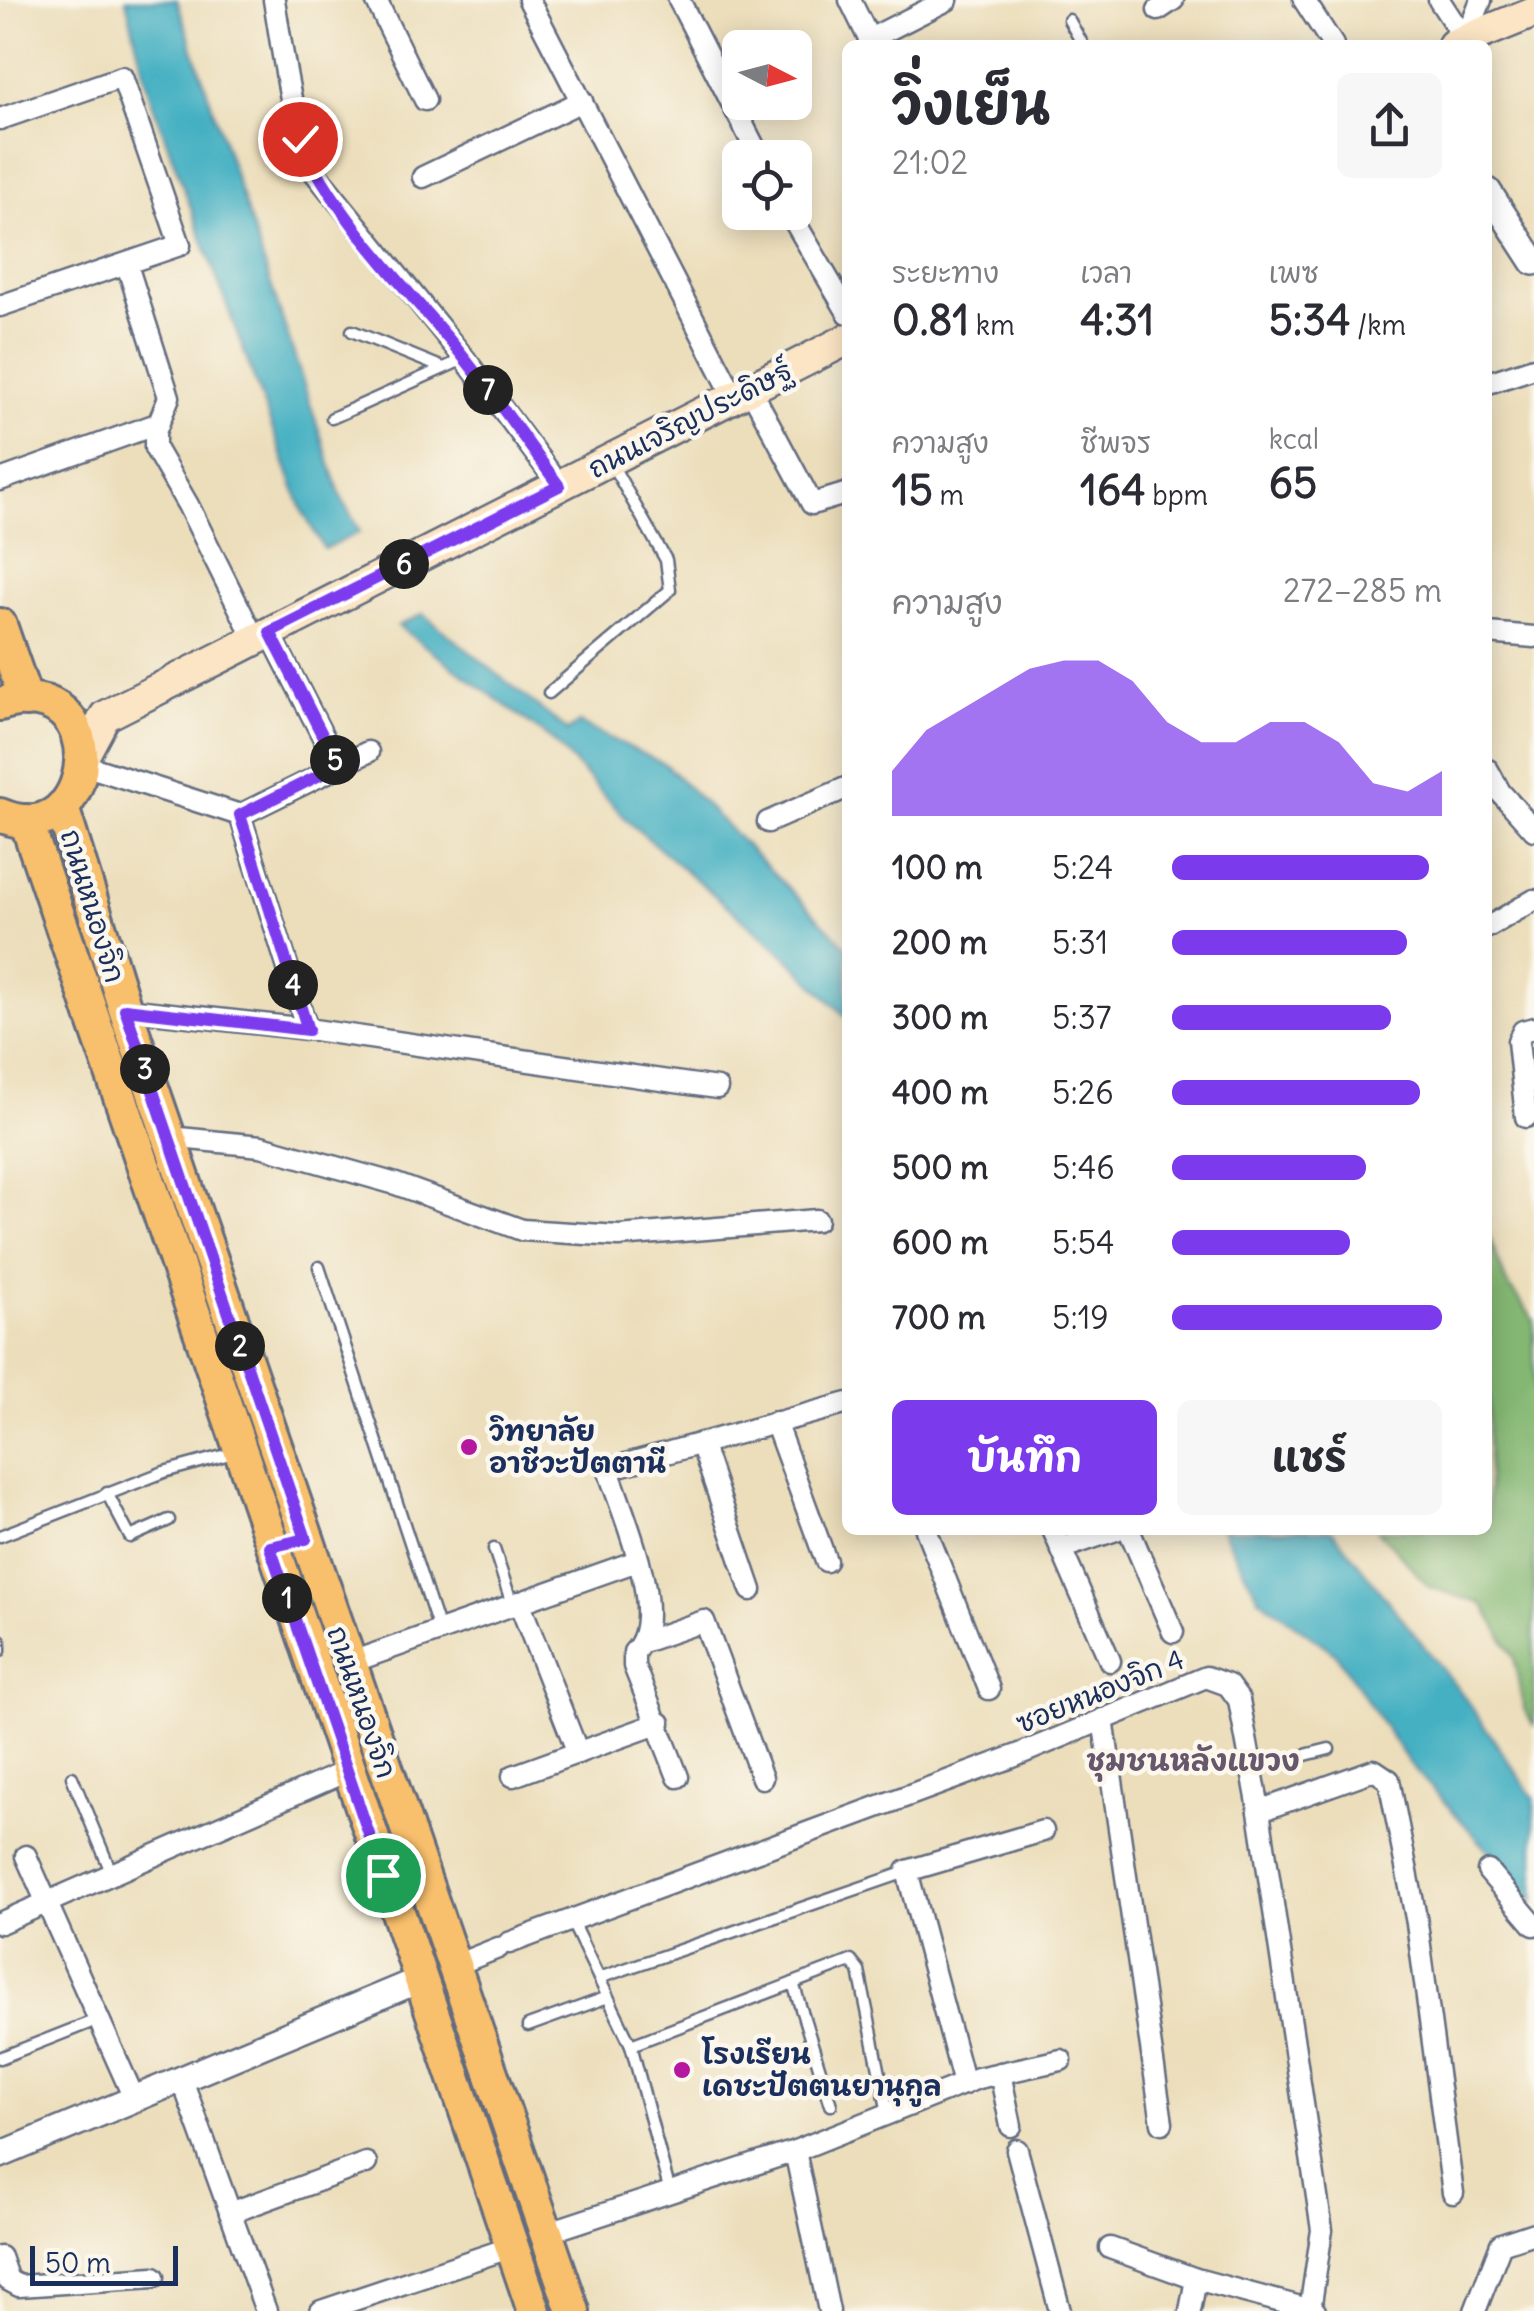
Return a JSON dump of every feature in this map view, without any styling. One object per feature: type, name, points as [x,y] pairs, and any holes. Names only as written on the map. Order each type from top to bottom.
[{"type":"main road","points":[[1466,40],[1534,12]]},
{"type":"main road","name":"ถนนเจริญประดิษฐ์","points":[[105,716],[842,342]]},
{"type":"main road","points":[[0,625],[27,704],[79,736],[84,760]]},
{"type":"main road","points":[[13,818],[62,807],[74,792],[105,716],[27,704]]},
{"type":"main road","name":"ถนนหนองจิก","points":[[62,807],[168,1137],[573,2311]]},
{"type":"main road","name":"ถนนหนองจิก","points":[[13,818],[238,1452],[534,2311]]},
{"type":"main road","points":[[270,1547],[306,1539]]},
{"type":"main road","points":[[419,1980],[453,1966]]},
{"type":"street","points":[[274,0],[300,139],[315,173],[465,359],[559,486]]},
{"type":"street","points":[[376,0],[425,100]]},
{"type":"street","points":[[529,0],[742,392],[812,504],[842,496]]},
{"type":"street","points":[[679,0],[751,140]]},
{"type":"street","points":[[850,0],[870,40]]},
{"type":"street","points":[[875,40],[947,0]]},
{"type":"street","points":[[1304,0],[1330,40]]},
{"type":"street","points":[[1439,0],[1458,40]]},
{"type":"street","points":[[1460,40],[1480,0]]},
{"type":"street","points":[[0,120],[122,76],[180,245],[0,306]]},
{"type":"street","points":[[423,178],[582,102]]},
{"type":"street","points":[[1492,197],[1534,262]]},
{"type":"street","points":[[799,230],[842,303]]},
{"type":"street","points":[[127,266],[169,397],[157,424],[155,448],[338,766]]},
{"type":"street","points":[[1492,383],[1534,368]]},
{"type":"street","points":[[0,480],[157,424]]},
{"type":"street","points":[[1492,633],[1534,636]]},
{"type":"street","points":[[84,760],[240,815],[368,752]]},
{"type":"street","points":[[1492,777],[1534,830]]},
{"type":"street","points":[[768,822],[842,790]]},
{"type":"street","points":[[240,815],[308,1030]]},
{"type":"street","points":[[1492,925],[1534,900]]},
{"type":"street","points":[[125,1009],[308,1030],[718,1088]]},
{"type":"street","points":[[1526,1117],[1518,1041],[1523,1031],[1534,1028]]},
{"type":"street","points":[[168,1137],[261,1146],[396,1184],[522,1230],[618,1236],[817,1220]]},
{"type":"street","points":[[646,1641],[650,1605],[608,1469],[842,1405]]},
{"type":"street","points":[[775,1422],[826,1561]]},
{"type":"street","points":[[700,1443],[752,1590]]},
{"type":"street","points":[[928,1535],[989,1690]]},
{"type":"street","points":[[1084,1535],[1058,1539],[1110,1661]]},
{"type":"street","points":[[1131,1535],[1174,1632]]},
{"type":"street","points":[[349,1663],[636,1561]]},
{"type":"street","points":[[516,1603],[578,1752]]},
{"type":"street","points":[[678,1777],[660,1723],[634,1666],[634,1652],[646,1641],[704,1621],[762,1778]]},
{"type":"street","name":"ซอยหนองจิก 4","points":[[453,1966],[1103,1720],[1206,1677],[1228,1684],[1239,1700],[1252,1768],[1322,2230],[1312,2310]]},
{"type":"street","points":[[1103,1720],[1162,2123]]},
{"type":"street","points":[[514,1776],[660,1723]]},
{"type":"street","points":[[1259,1810],[1374,1770],[1389,1780],[1417,1923],[1454,2193]]},
{"type":"street","points":[[0,1924],[347,1771]]},
{"type":"street","points":[[964,2084],[907,1872],[1043,1831]]},
{"type":"street","points":[[26,1856],[50,1902],[133,2096]]},
{"type":"street","points":[[1488,1872],[1534,1925]]},
{"type":"street","points":[[0,2155],[133,2096],[419,1980]]},
{"type":"street","points":[[546,2232],[795,2151],[964,2084],[1061,2060]]},
{"type":"street","points":[[1000,2073],[1011,2126]]},
{"type":"street","points":[[181,2078],[266,2311]]},
{"type":"street","points":[[1017,2150],[1060,2311]]},
{"type":"street","points":[[795,2151],[829,2311]]},
{"type":"street","points":[[230,2213],[366,2163]]},
{"type":"street","points":[[1475,2311],[1501,2244],[1534,2233]]},
{"type":"street","points":[[321,2311],[512,2247]]},
{"type":"street","points":[[1110,2248],[1196,2279],[1312,2310]]},
{"type":"street","points":[[0,2257],[8,2280],[19,2286],[154,2276]]},
{"type":"street","points":[[1190,2311],[1196,2279]]},
{"type":"lane","points":[[1069,20],[1080,40]]},
{"type":"lane","points":[[352,332],[442,368]]},
{"type":"lane","points":[[332,418],[465,359]]},
{"type":"lane","points":[[549,693],[670,590],[666,560],[610,460]]},
{"type":"lane","points":[[319,1267],[439,1630]]},
{"type":"lane","points":[[2,1532],[107,1493],[238,1452]]},
{"type":"lane","points":[[107,1493],[130,1537],[169,1520]]},
{"type":"lane","points":[[494,1549],[516,1603]]},
{"type":"lane","points":[[0,1642],[0,1651]]},
{"type":"lane","points":[[1252,1768],[1329,1749]]},
{"type":"lane","points":[[72,1778],[112,1875]]},
{"type":"lane","points":[[599,1978],[907,1872]]},
{"type":"lane","points":[[572,1920],[632,2046],[670,2192]]},
{"type":"lane","points":[[632,2046],[851,1962],[858,1972],[888,2114]]},
{"type":"lane","points":[[793,1984],[831,2105]]},
{"type":"lane","points":[[528,2026],[608,1997]]},
{"type":"lane","points":[[0,2058],[100,2019]]},
{"type":"green space","points":[[1492,1245],[1506,1282],[1534,1320],[1534,1725],[1524,1709],[1514,1657],[1483,1604],[1429,1587],[1382,1535],[1492,1535]]},
{"type":"water","points":[[126,0],[177,0],[341,497],[360,532],[324,549],[303,512],[149,94]]},
{"type":"water","points":[[423,614],[568,731],[579,723],[666,765],[842,942],[842,1013],[787,957],[631,824],[553,741],[398,626]]},
{"type":"water","points":[[1225,1535],[1336,1535],[1465,1698],[1534,1798],[1534,1901],[1409,1763],[1336,1654],[1259,1598]]},
{"type":"place","name":"วิทยาลัย อาชีวะปัตตานี","points":[[469,1447]]},
{"type":"place","name":"โรงเรียน เดชะปัตตนยานุกูล","points":[[682,2070]]},
{"type":"district","name":"ชุมชนหลังแขวง","points":[[1193,1760]]},
{"type":"route","points":[[300,139],[315,173],[353,224],[465,359],[559,486],[270,632],[338,766],[240,815],[308,1030],[125,1009],[306,1539],[270,1547],[383,1875]]}]
